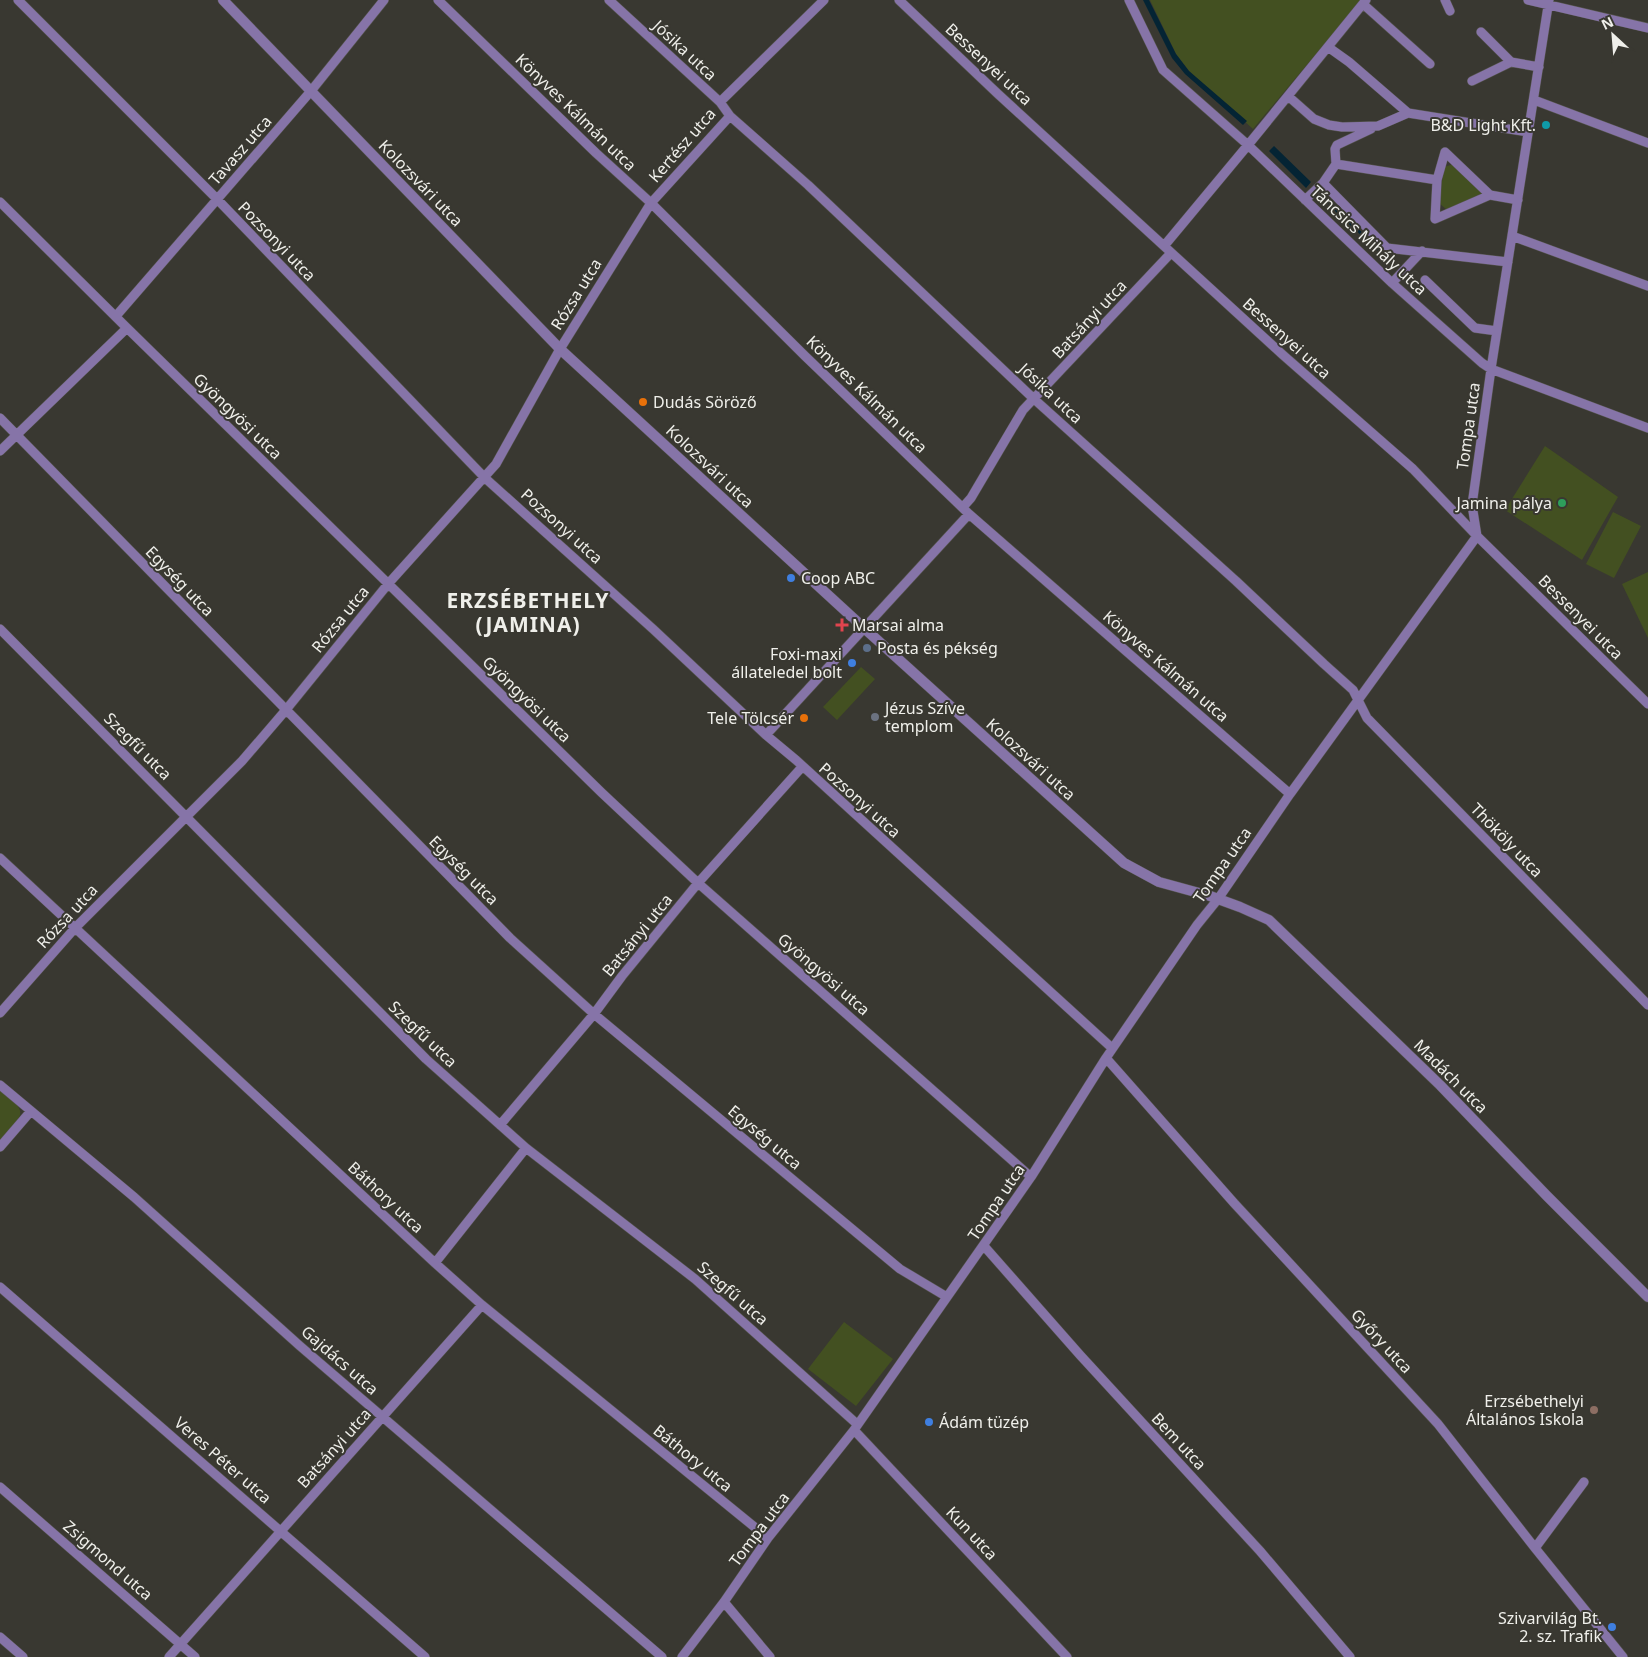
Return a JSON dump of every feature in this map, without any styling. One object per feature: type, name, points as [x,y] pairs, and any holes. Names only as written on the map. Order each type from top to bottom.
[{"type":"street","name":"Pozsonyi utca","points":[[18,0],[216,199],[485,478],[654,629],[766,735],[1112,1048]]},
{"type":"street","name":"Kolozsvári utca","points":[[223,0],[560,348],[864,628],[1124,863],[1159,882],[1218,899]]},
{"type":"street","name":"Tavasz utca","points":[[116,316],[311,91],[384,0]]},
{"type":"street","name":"Könyves Kálmán utca","points":[[438,0],[596,153],[651,203],[805,356],[966,511],[1290,794]]},
{"type":"street","name":"Jósika utca","points":[[609,0],[720,102]]},
{"type":"street","name":"Kertész utca","points":[[651,203],[730,116],[720,102],[824,0]]},
{"type":"street","name":"Bessenyei utca","points":[[899,0],[1171,253],[1283,355],[1413,469],[1477,536],[1648,704]]},
{"type":"street","name":"Táncsics Mihály utca","points":[[1128,0],[1163,70],[1248,145],[1392,282],[1482,363],[1491,369],[1648,428]]},
{"type":"street","points":[[1445,0],[1450,11]]},
{"type":"street","points":[[1528,0],[1549,2],[1648,28]]},
{"type":"street","points":[[1164,246],[1364,2],[1430,64]]},
{"type":"street","name":"Tompa utca","points":[[682,1657],[724,1602],[768,1538],[856,1427],[1031,1177],[1112,1048],[1197,925],[1218,899],[1290,794],[1477,536],[1472,505],[1491,369],[1549,2]]},
{"type":"street","points":[[1481,32],[1511,62],[1539,67]]},
{"type":"street","points":[[1328,47],[1349,62],[1408,113],[1528,132]]},
{"type":"street","points":[[1472,81],[1511,62]]},
{"type":"street","points":[[1288,96],[1314,119],[1329,125],[1346,128],[1378,126]]},
{"type":"street","points":[[1534,100],[1648,143]]},
{"type":"street","points":[[1305,200],[1322,183],[1336,164],[1335,149],[1337,145],[1408,113]]},
{"type":"street","name":"Jósika utca","points":[[730,116],[808,185],[1034,399],[1229,574],[1354,690]]},
{"type":"street","points":[[1346,128],[1349,140]]},
{"type":"street","points":[[1490,195],[1445,152],[1437,180],[1434,219],[1490,195],[1518,200]]},
{"type":"street","points":[[1336,164],[1437,180]]},
{"type":"street","points":[[1322,183],[1387,248],[1508,262]]},
{"type":"street","name":"Gyöngyösi utca","points":[[0,202],[126,328],[602,793],[698,883],[1031,1177]]},
{"type":"street","name":"Rózsa utca","points":[[0,1013],[75,928],[242,761],[388,584],[485,478],[496,464],[560,348],[651,203]]},
{"type":"street","points":[[1512,236],[1648,286]]},
{"type":"street","points":[[1392,282],[1422,251]]},
{"type":"street","name":"Batsányi utca","points":[[766,735],[864,628],[966,511],[971,498],[1023,410],[1171,253]]},
{"type":"street","points":[[1425,280],[1475,328],[1497,331]]},
{"type":"street","points":[[0,451],[126,328]]},
{"type":"street","name":"Egység utca","points":[[0,418],[285,711],[510,938],[594,1014],[900,1269],[946,1297]]},
{"type":"street","name":"Szegfű utca","points":[[0,629],[426,1059],[526,1148],[696,1279],[856,1427]]},
{"type":"street","name":"Thököly utca","points":[[1354,690],[1367,718],[1648,1005]]},
{"type":"street","name":"Batsányi utca","points":[[500,1126],[594,1014],[622,976],[698,883],[802,767]]},
{"type":"street","name":"Báthory utca","points":[[0,858],[482,1305],[768,1538]]},
{"type":"street","name":"Madách utca","points":[[1218,899],[1269,920],[1440,1085],[1648,1297]]},
{"type":"street","name":"Győry utca","points":[[1106,1058],[1234,1203],[1438,1424],[1623,1657]]},
{"type":"street","name":"Gajdács utca","points":[[0,1085],[134,1197],[300,1346],[662,1657]]},
{"type":"street","points":[[0,1147],[31,1111]]},
{"type":"street","points":[[435,1263],[526,1148]]},
{"type":"street","name":"Bem utca","points":[[984,1246],[1080,1355],[1260,1551],[1350,1657]]},
{"type":"street","name":"Veres Péter utca","points":[[0,1287],[425,1657]]},
{"type":"street","name":"Batsányi utca","points":[[170,1657],[482,1305]]},
{"type":"street","name":"Kun utca","points":[[856,1427],[1067,1657]]},
{"type":"street","points":[[1535,1548],[1584,1482]]},
{"type":"street","name":"Zsigmond utca","points":[[0,1487],[195,1657]]},
{"type":"street","points":[[724,1602],[770,1657]]},
{"type":"street","points":[[0,1637],[23,1657]]},
{"type":"green space","points":[[1150,0],[1361,0],[1253,129],[1189,71],[1176,54]]},
{"type":"green space","points":[[1454,164],[1483,193],[1447,210],[1439,203],[1444,167]]},
{"type":"green space","name":"Jamina pálya","points":[[1545,446],[1618,497],[1582,560],[1505,510]]},
{"type":"green space","points":[[1613,512],[1641,526],[1614,578],[1586,564]]},
{"type":"green space","points":[[1648,572],[1648,638],[1622,584]]},
{"type":"green space","points":[[861,667],[875,679],[837,720],[823,707]]},
{"type":"green space","points":[[0,1089],[20,1109],[20,1114],[0,1140]]},
{"type":"green space","points":[[844,1322],[893,1359],[856,1406],[808,1369]]},
{"type":"water","points":[[1143,0],[1149,0],[1176,54],[1189,71],[1247,121],[1243,125],[1185,74],[1172,58]]},
{"type":"water","points":[[1274,146],[1311,182],[1306,188],[1269,151]]},
{"type":"water","points":[[1321,194],[1397,265],[1395,267],[1319,196]]},
{"type":"place","name":"B&D Light Kft.","points":[[1546,125]]},
{"type":"place","name":"Dudás Söröző","points":[[643,402]]},
{"type":"place","name":"Jamina pálya","points":[[1562,503]]},
{"type":"place","name":"Coop ABC","points":[[791,578]]},
{"type":"place","name":"Marsai alma","points":[[842,625]]},
{"type":"place","name":"Posta és pékség","points":[[867,648]]},
{"type":"place","name":"Foxi-maxi állateledel bolt","points":[[852,663]]},
{"type":"place","name":"Jézus Szíve templom","points":[[875,717]]},
{"type":"place","name":"Tele Tölcsér","points":[[804,718]]},
{"type":"place","name":"Erzsébethelyi Általános Iskola","points":[[1594,1410]]},
{"type":"place","name":"Ádám tüzép","points":[[929,1422]]},
{"type":"place","name":"Szivarvilág Bt. 2. sz. Trafik","points":[[1612,1627]]},
{"type":"district","name":"ERZSÉBETHELY (JAMINA)","points":[[528,612]]}]
